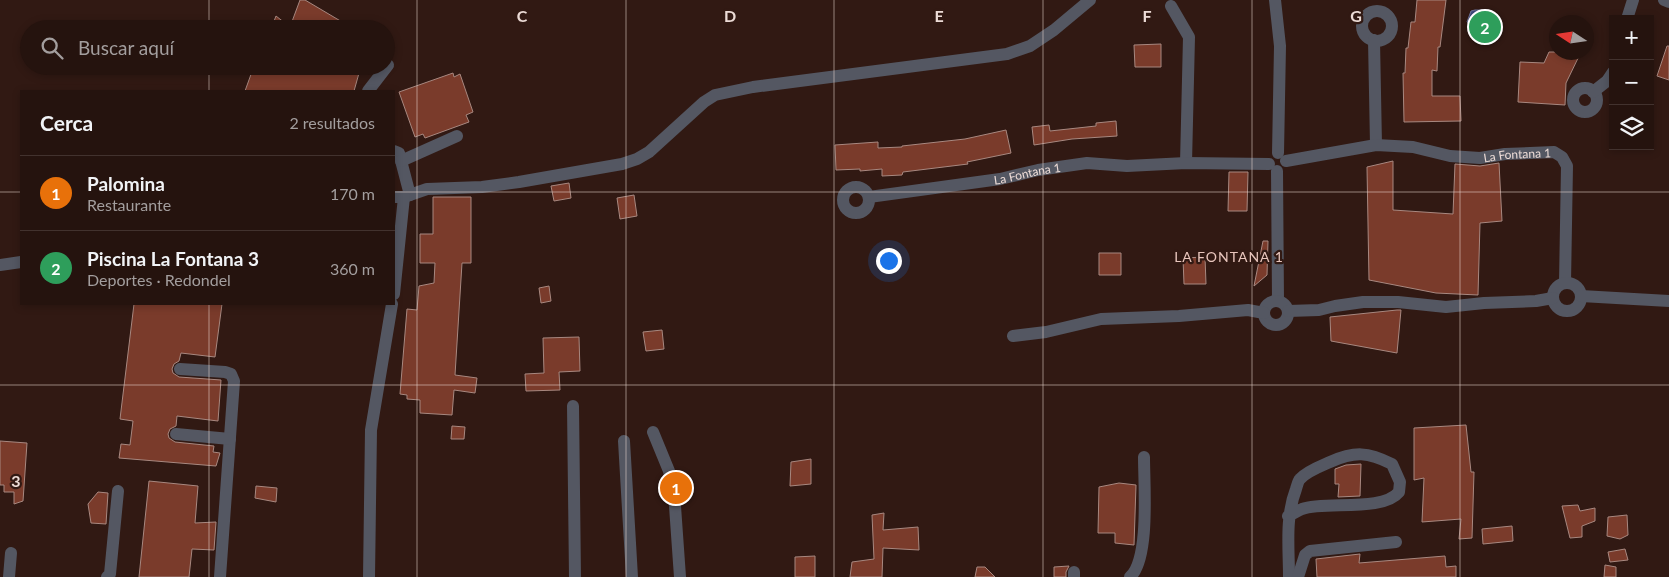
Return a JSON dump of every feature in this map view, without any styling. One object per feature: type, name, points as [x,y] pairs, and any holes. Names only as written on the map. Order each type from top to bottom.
[{"type":"street","points":[[403,196],[428,189],[482,187],[528,181],[590,171],[637,159],[649,152],[704,102],[715,95],[753,87],[1007,54],[1030,46],[1054,30],[1090,0]]},
{"type":"street","points":[[1275,0],[1280,46],[1278,301]]},
{"type":"street","points":[[1279,98],[1288,70],[1288,46],[1283,0]]},
{"type":"street","points":[[1628,15],[1633,0]]},
{"type":"street","points":[[1664,0],[1669,2]]},
{"type":"street","points":[[1171,6],[1189,37],[1186,162]]},
{"type":"street","points":[[1374,40],[1376,145]]},
{"type":"street","points":[[369,90],[380,75]]},
{"type":"street","points":[[1593,92],[1609,77]]},
{"type":"street","points":[[395,283],[403,196],[397,156],[457,136]]},
{"type":"street","name":"La Fontana 1","points":[[869,198],[1000,179],[1087,163],[1128,166],[1186,162],[1278,162],[1376,145],[1413,147],[1466,158],[1554,152],[1562,157],[1567,166],[1565,283]]},
{"type":"street","points":[[0,265],[20,262]]},
{"type":"street","points":[[1565,283],[1578,288],[1581,296],[1581,301],[1575,309],[1566,312],[1554,305],[1553,298],[1556,287],[1565,283]]},
{"type":"street","points":[[1581,296],[1669,301]]},
{"type":"street","points":[[1288,311],[1319,310],[1363,302],[1398,302],[1446,306],[1536,301],[1553,298]]},
{"type":"street","points":[[1278,301],[1284,304],[1288,311],[1285,321],[1278,325],[1267,320],[1264,313],[1267,306],[1278,301]]},
{"type":"street","points":[[369,577],[371,430],[392,305]]},
{"type":"street","points":[[1013,336],[1046,332],[1101,319],[1179,316],[1248,310],[1264,313]]},
{"type":"street","points":[[180,369],[225,372],[231,374],[234,381],[220,577]]},
{"type":"street","points":[[573,406],[575,577]]},
{"type":"street","points":[[653,432],[670,471],[674,492],[680,577]]},
{"type":"street","points":[[176,434],[230,439]]},
{"type":"street","points":[[624,441],[632,577]]},
{"type":"street","points":[[1288,516],[1303,509],[1391,499],[1399,492],[1400,482],[1392,464],[1377,456],[1359,453],[1346,455],[1312,470],[1300,479],[1288,516],[1289,577]]},
{"type":"street","points":[[1130,577],[1134,574],[1144,547],[1144,457]]},
{"type":"street","points":[[110,576],[118,491]]},
{"type":"street","points":[[1298,577],[1305,555],[1310,551],[1396,542]]},
{"type":"street","points":[[9,577],[11,553]]},
{"type":"water","points":[[1487,10],[1500,19],[1498,29],[1493,33],[1492,39],[1484,44],[1473,36],[1470,30],[1472,24],[1467,22],[1471,11]]},
{"type":"building","points":[[300,0],[305,0],[339,20],[293,20]]},
{"type":"building","points":[[1417,0],[1446,0],[1440,47],[1438,47],[1437,71],[1432,70],[1432,96],[1460,96],[1461,121],[1404,122],[1403,73],[1405,73],[1406,48],[1408,48],[1411,22],[1415,22]]},
{"type":"building","points":[[1161,44],[1161,67],[1135,67],[1134,45]]},
{"type":"building","points":[[1667,46],[1669,46],[1669,80],[1657,76]]},
{"type":"building","points":[[1549,52],[1549,60],[1577,60],[1566,83],[1565,105],[1518,102],[1520,62],[1544,63]]},
{"type":"building","points":[[453,73],[454,77],[460,74],[473,112],[466,115],[469,122],[425,138],[423,134],[415,137],[399,92]]},
{"type":"building","points":[[251,75],[358,75],[354,90],[245,90]]},
{"type":"building","points":[[1116,121],[1117,136],[1072,139],[1034,145],[1032,127],[1049,125],[1050,131],[1096,126],[1096,123]]},
{"type":"building","points":[[1006,130],[1011,153],[967,162],[968,164],[903,172],[902,175],[882,176],[882,169],[860,171],[860,169],[836,170],[835,145],[878,142],[878,148],[902,147],[965,139]]},
{"type":"building","points":[[1393,161],[1393,210],[1453,214],[1455,164],[1480,166],[1499,163],[1502,221],[1480,223],[1478,295],[1436,293],[1369,280],[1367,167]]},
{"type":"building","points":[[1229,172],[1248,172],[1247,211],[1228,211]]},
{"type":"building","points":[[569,183],[571,198],[554,201],[551,186]]},
{"type":"building","points":[[634,195],[637,216],[620,219],[617,198]]},
{"type":"building","points":[[433,197],[471,197],[471,263],[462,263],[455,375],[477,378],[475,393],[454,390],[452,415],[420,413],[420,400],[407,399],[407,395],[400,394],[407,309],[417,310],[419,286],[434,283],[435,263],[420,263],[420,234],[433,234]]},
{"type":"building","points":[[1263,241],[1268,241],[1267,275],[1254,286]]},
{"type":"building","points":[[1099,253],[1121,253],[1121,275],[1099,275]]},
{"type":"building","points":[[1205,257],[1206,284],[1184,284],[1183,258]]},
{"type":"building","points":[[549,286],[551,301],[541,303],[539,288]]},
{"type":"building","points":[[134,305],[222,305],[215,357],[181,353],[179,361],[174,364],[172,369],[173,373],[179,377],[221,380],[218,421],[177,416],[176,426],[170,429],[168,434],[169,438],[175,442],[214,446],[213,452],[220,453],[216,466],[119,458],[121,444],[130,445],[133,421],[120,419]]},
{"type":"building","points":[[1401,310],[1397,353],[1331,341],[1330,317]]},
{"type":"building","points":[[662,330],[664,349],[646,351],[643,332]]},
{"type":"building","points":[[579,337],[580,371],[559,372],[560,390],[526,391],[525,374],[544,373],[543,338]]},
{"type":"building","points":[[1466,425],[1471,472],[1474,472],[1472,538],[1459,539],[1461,519],[1422,522],[1424,478],[1414,480],[1414,428]]},
{"type":"building","points":[[452,426],[465,427],[464,439],[451,439]]},
{"type":"building","points":[[0,441],[27,443],[23,501],[14,504],[14,492],[4,492],[4,485],[0,485]]},
{"type":"building","points":[[811,459],[811,484],[790,486],[791,462]]},
{"type":"building","points":[[1361,464],[1360,496],[1338,497],[1339,484],[1335,484],[1335,469],[1346,465]]},
{"type":"building","points":[[149,481],[198,486],[195,523],[216,522],[214,550],[192,549],[189,577],[139,577]]},
{"type":"building","points":[[1119,483],[1136,485],[1134,545],[1115,543],[1115,533],[1098,533],[1099,487]]},
{"type":"building","points":[[256,486],[277,488],[276,502],[255,498]]},
{"type":"building","points":[[98,492],[108,493],[106,524],[91,523],[88,504]]},
{"type":"building","points":[[1578,505],[1580,511],[1595,508],[1595,521],[1582,526],[1582,537],[1570,538],[1562,506]]},
{"type":"building","points":[[884,513],[883,530],[918,527],[919,550],[883,548],[882,577],[850,577],[852,562],[874,559],[872,515]]},
{"type":"building","points":[[1627,515],[1628,535],[1620,539],[1607,536],[1608,517]]},
{"type":"building","points":[[1512,526],[1513,541],[1483,544],[1482,529]]},
{"type":"building","points":[[1625,549],[1628,560],[1610,562],[1608,552]]},
{"type":"building","points":[[1360,554],[1359,563],[1445,556],[1446,567],[1456,566],[1456,577],[1317,577],[1316,559]]},
{"type":"building","points":[[815,556],[815,577],[795,577],[795,557]]},
{"type":"building","points":[[1605,565],[1616,567],[1616,577],[1604,577]]},
{"type":"building","points":[[1069,566],[1066,577],[1054,577],[1054,567]]},
{"type":"building","points":[[977,567],[985,567],[995,577],[975,577]]},
{"type":"place","name":"Piscina La Fontana 3","points":[[1485,27]]},
{"type":"place","name":"Palomina","points":[[676,488]]},
{"type":"district","name":"LA FONTANA 1","points":[[1229,256]]}]
